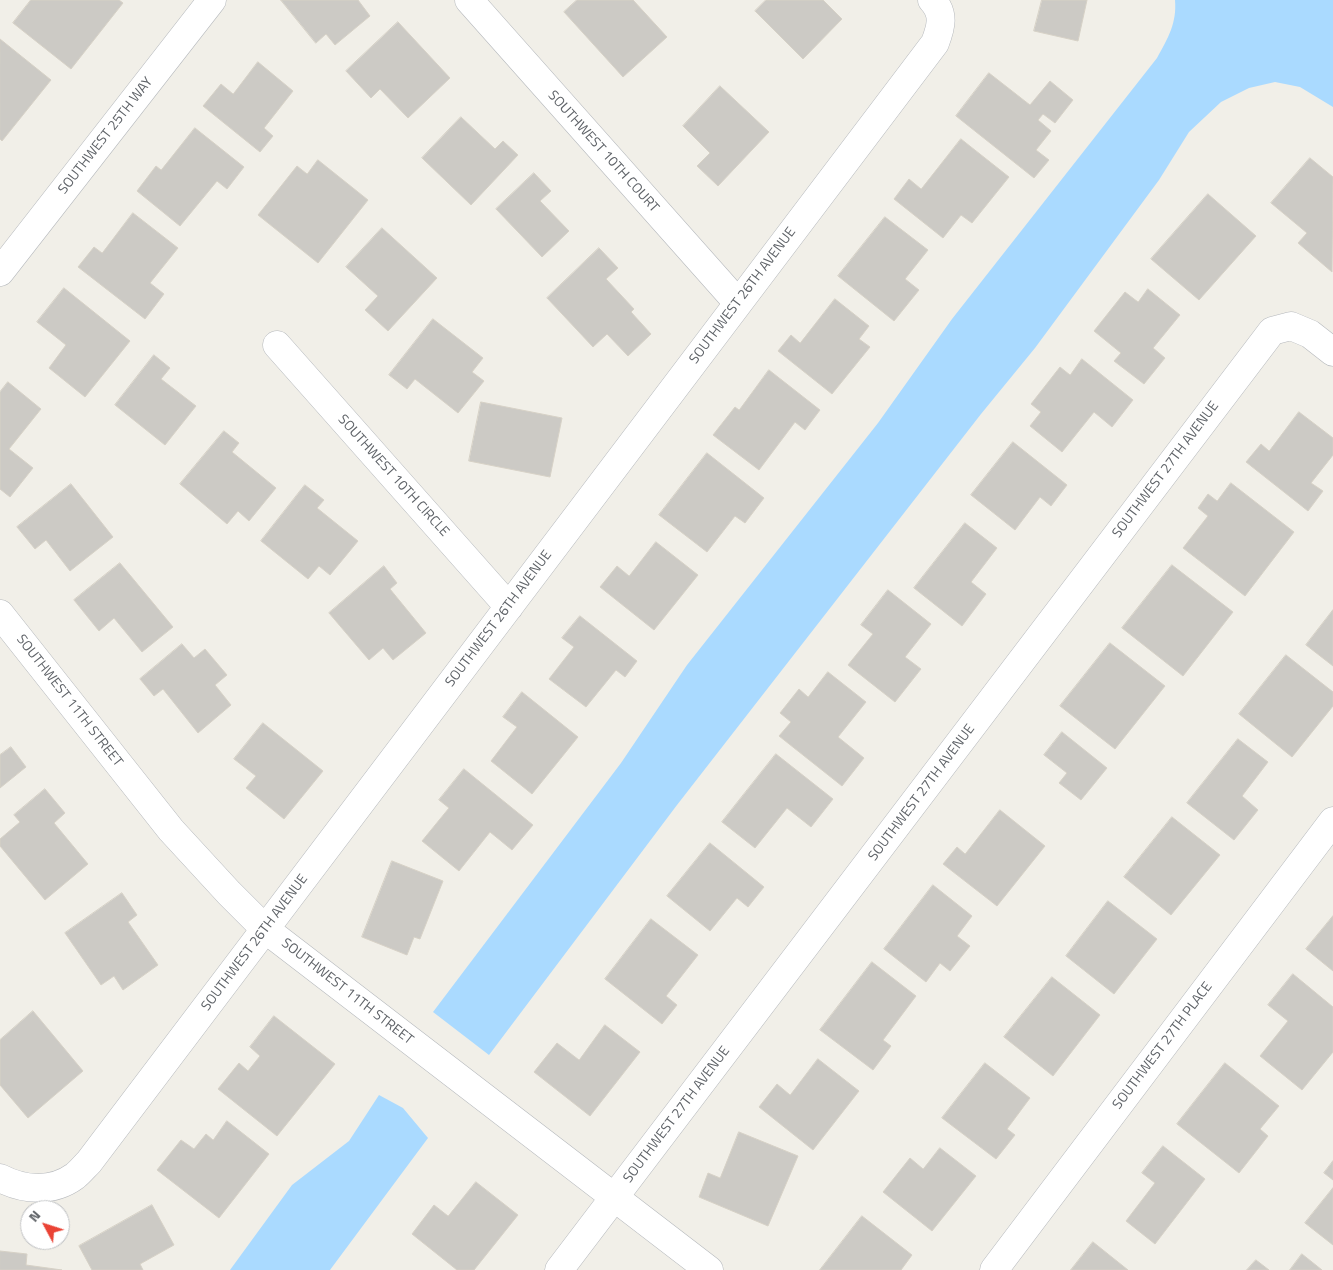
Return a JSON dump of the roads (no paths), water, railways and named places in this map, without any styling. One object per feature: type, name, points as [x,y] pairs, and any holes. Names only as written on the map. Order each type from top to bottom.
[{"type":"street","name":"SOUTHWEST 25TH WAY","points":[[0,272],[212,0]]},
{"type":"street","name":"SOUTHWEST 10TH COURT","points":[[469,0],[738,303]]},
{"type":"street","name":"SOUTHWEST 26TH AVENUE","points":[[0,1178],[13,1185],[34,1189],[55,1186],[74,1176],[89,1162],[935,43],[937,12]]},
{"type":"street","name":"SOUTHWEST 27TH AVENUE","points":[[559,1270],[1272,331],[1291,326],[1310,334],[1333,352]]},
{"type":"street","name":"SOUTHWEST 10TH CIRCLE","points":[[277,345],[508,607]]},
{"type":"street","name":"SOUTHWEST 11TH STREET","points":[[0,614],[171,830],[265,929],[708,1270]]},
{"type":"street","name":"SOUTHWEST 27TH PLACE","points":[[994,1270],[1333,821]]},
{"type":"water","points":[[1175,0],[1333,0],[1333,107],[1300,87],[1275,82],[1249,88],[1221,102],[1189,132],[1159,180],[1035,348],[981,414],[677,805],[489,1055],[433,1012],[621,763],[687,665],[878,423],[952,319],[1157,58],[1173,23]]},
{"type":"water","points":[[379,1095],[403,1108],[428,1138],[330,1270],[230,1270],[292,1185],[349,1141]]}]
